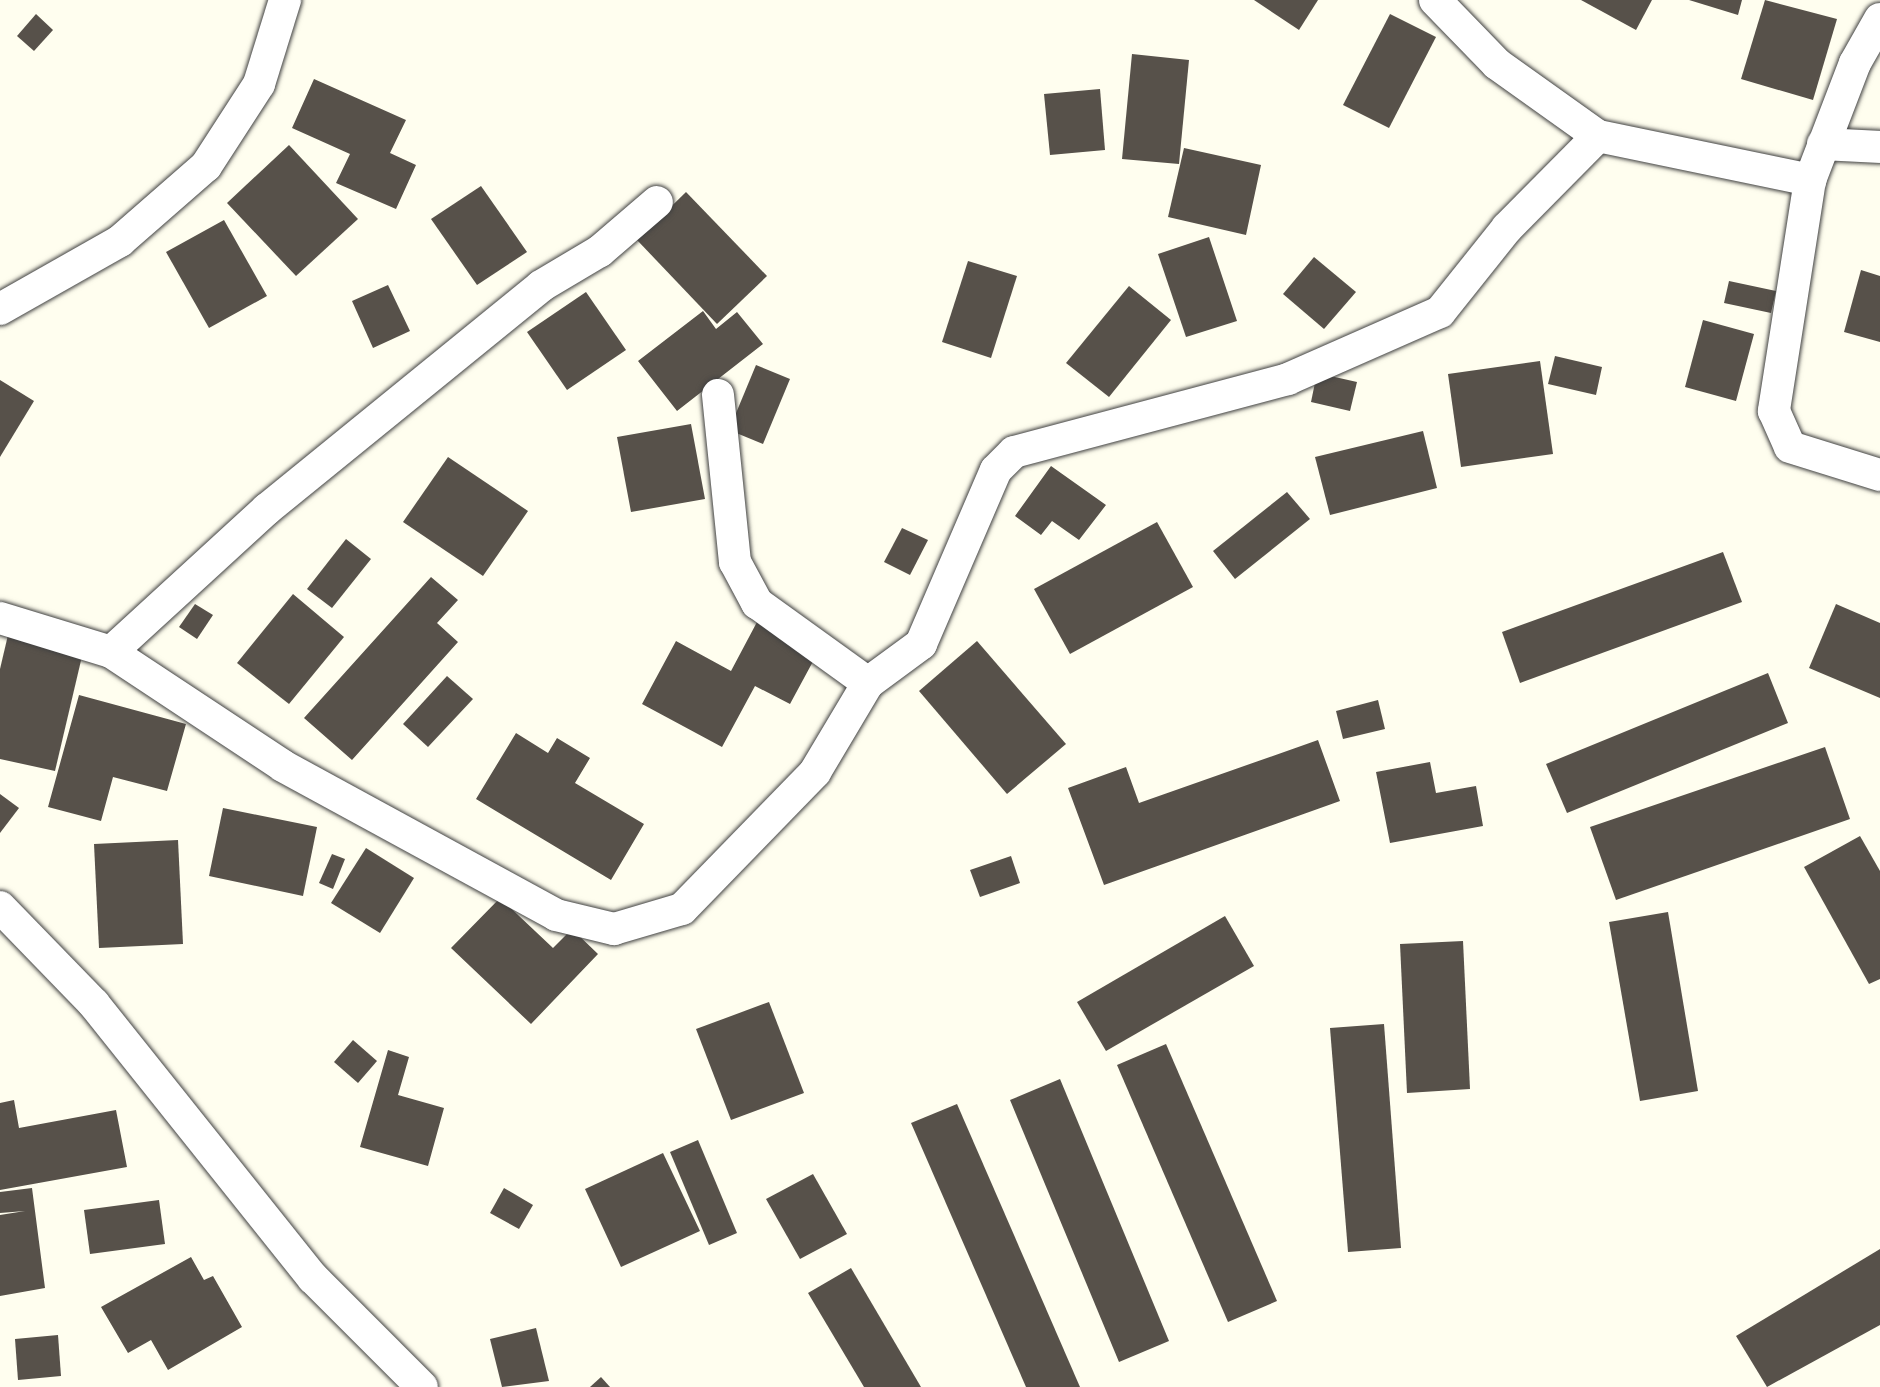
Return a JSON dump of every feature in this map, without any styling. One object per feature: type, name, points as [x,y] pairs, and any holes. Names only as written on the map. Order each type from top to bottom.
[{"type":"street","points":[[0,309],[120,241],[206,166],[259,84],[285,0]]},
{"type":"street","points":[[1436,0],[1497,64],[1598,136],[1810,180]]},
{"type":"street","points":[[1880,20],[1810,180],[1774,411],[1778,430],[1790,447],[1880,474]]},
{"type":"street","points":[[0,618],[111,652],[283,766],[556,915],[614,929],[682,909],[815,772],[868,683],[922,644],[996,470],[1014,452],[1288,379],[1440,312],[1507,228],[1598,136]]},
{"type":"street","points":[[1824,144],[1880,147]]},
{"type":"street","points":[[111,652],[267,508],[541,286],[600,252],[657,202]]},
{"type":"street","points":[[718,395],[736,562],[758,603],[868,683]]},
{"type":"street","points":[[0,908],[94,1004],[313,1278],[422,1387]]},
{"type":"building","points":[[1254,0],[1318,0],[1299,30]]},
{"type":"building","points":[[1581,0],[1652,0],[1636,30]]},
{"type":"building","points":[[1689,0],[1742,0],[1738,15]]},
{"type":"building","points":[[1765,0],[1837,19],[1813,100],[1741,79]]},
{"type":"building","points":[[36,14],[53,30],[34,51],[17,36]]},
{"type":"building","points":[[1390,14],[1436,37],[1389,128],[1343,105]]},
{"type":"building","points":[[1132,54],[1189,60],[1179,164],[1122,159]]},
{"type":"building","points":[[314,79],[406,120],[390,153],[416,165],[396,209],[336,183],[350,154],[292,128]]},
{"type":"building","points":[[1100,89],[1105,150],[1050,155],[1044,94]]},
{"type":"building","points":[[289,145],[358,219],[296,276],[227,203]]},
{"type":"building","points":[[1184,148],[1261,165],[1246,235],[1168,217]]},
{"type":"building","points":[[481,186],[527,252],[477,285],[431,219]]},
{"type":"building","points":[[686,192],[767,276],[717,324],[637,240]]},
{"type":"building","points":[[224,220],[267,296],[209,328],[166,252]]},
{"type":"building","points":[[1209,237],[1237,321],[1186,337],[1158,254]]},
{"type":"building","points":[[1314,257],[1356,292],[1324,329],[1283,294]]},
{"type":"building","points":[[968,261],[1017,276],[991,358],[942,342]]},
{"type":"building","points":[[1861,270],[1880,276],[1880,342],[1844,332]]},
{"type":"building","points":[[1729,281],[1776,291],[1771,313],[1724,303]]},
{"type":"building","points":[[388,285],[410,331],[373,348],[352,301]]},
{"type":"building","points":[[1129,286],[1171,320],[1109,397],[1066,363]]},
{"type":"building","points":[[586,292],[626,350],[567,390],[527,332]]},
{"type":"building","points":[[703,311],[716,329],[737,312],[763,344],[677,411],[638,361]]},
{"type":"building","points":[[1703,320],[1754,334],[1736,401],[1685,387]]},
{"type":"building","points":[[1555,356],[1602,367],[1596,395],[1548,384]]},
{"type":"building","points":[[1540,361],[1553,454],[1461,467],[1448,374]]},
{"type":"building","points":[[756,365],[790,379],[763,444],[729,430]]},
{"type":"building","points":[[1317,373],[1357,382],[1350,411],[1311,402]]},
{"type":"building","points":[[0,380],[34,401],[0,457]]},
{"type":"building","points":[[691,424],[705,499],[631,512],[617,437]]},
{"type":"building","points":[[1423,431],[1437,488],[1330,515],[1315,457]]},
{"type":"building","points":[[448,457],[528,511],[483,576],[403,522]]},
{"type":"building","points":[[1051,466],[1106,505],[1079,540],[1052,521],[1041,535],[1015,516]]},
{"type":"building","points":[[1287,492],[1310,519],[1235,579],[1213,551]]},
{"type":"building","points":[[1157,522],[1193,587],[1070,654],[1034,589]]},
{"type":"building","points":[[902,528],[928,540],[910,575],[884,562]]},
{"type":"building","points":[[346,539],[371,559],[332,608],[307,589]]},
{"type":"building","points":[[1723,552],[1742,602],[1520,683],[1502,632]]},
{"type":"building","points":[[431,577],[458,600],[437,623],[458,642],[352,760],[304,718]]},
{"type":"building","points":[[293,594],[344,637],[289,704],[237,663]]},
{"type":"building","points":[[195,604],[213,615],[197,639],[179,627]]},
{"type":"building","points":[[1836,604],[1880,623],[1880,698],[1809,668]]},
{"type":"building","points":[[757,622],[817,654],[790,704],[755,686],[722,747],[642,704],[676,641],[731,671]]},
{"type":"building","points":[[8,635],[83,652],[55,771],[0,759],[0,669]]},
{"type":"building","points":[[977,641],[1066,744],[1007,794],[919,691]]},
{"type":"building","points":[[1768,673],[1788,723],[1567,813],[1546,764]]},
{"type":"building","points":[[447,676],[473,699],[428,747],[403,724]]},
{"type":"building","points":[[79,695],[186,724],[167,791],[113,777],[101,821],[48,807]]},
{"type":"building","points":[[1378,700],[1385,729],[1343,739],[1336,711]]},
{"type":"building","points":[[516,733],[548,753],[557,738],[590,758],[575,783],[644,824],[611,880],[476,799]]},
{"type":"building","points":[[1318,740],[1340,801],[1104,885],[1068,788],[1126,767],[1139,803]]},
{"type":"building","points":[[1825,747],[1850,819],[1616,900],[1590,827]]},
{"type":"building","points":[[1430,762],[1436,793],[1476,786],[1483,826],[1390,843],[1376,772]]},
{"type":"building","points":[[0,794],[19,808],[0,833]]},
{"type":"building","points":[[223,808],[317,827],[303,896],[209,876]]},
{"type":"building","points":[[1860,836],[1880,871],[1880,979],[1869,984],[1804,867]]},
{"type":"building","points":[[178,840],[183,944],[99,948],[94,844]]},
{"type":"building","points":[[366,848],[414,878],[380,933],[331,903]]},
{"type":"building","points":[[332,854],[345,859],[333,889],[319,883]]},
{"type":"building","points":[[1011,856],[1020,883],[980,897],[970,870]]},
{"type":"building","points":[[500,898],[553,948],[572,929],[598,954],[531,1024],[451,948]]},
{"type":"building","points":[[1668,912],[1698,1091],[1640,1101],[1609,922]]},
{"type":"building","points":[[1225,916],[1254,966],[1106,1051],[1077,1002]]},
{"type":"building","points":[[1463,941],[1470,1089],[1407,1093],[1400,944]]},
{"type":"building","points":[[769,1002],[804,1093],[731,1120],[696,1029]]},
{"type":"building","points":[[1384,1024],[1401,1248],[1348,1252],[1330,1028]]},
{"type":"building","points":[[353,1040],[377,1061],[358,1083],[334,1062]]},
{"type":"building","points":[[1166,1044],[1277,1301],[1228,1322],[1117,1065]]},
{"type":"building","points":[[388,1050],[409,1057],[398,1095],[444,1108],[428,1166],[360,1147]]},
{"type":"building","points":[[1060,1079],[1169,1341],[1119,1362],[1010,1100]]},
{"type":"building","points":[[14,1100],[19,1128],[116,1110],[127,1167],[0,1190],[0,1103]]},
{"type":"building","points":[[957,1104],[1080,1387],[1026,1387],[911,1123]]},
{"type":"building","points":[[698,1140],[737,1233],[709,1245],[670,1152]]},
{"type":"building","points":[[663,1153],[700,1231],[621,1267],[585,1189]]},
{"type":"building","points":[[813,1174],[847,1234],[800,1259],[766,1199]]},
{"type":"building","points":[[32,1188],[45,1288],[0,1296],[0,1215],[25,1211],[0,1213],[0,1192]]},
{"type":"building","points":[[504,1188],[533,1205],[519,1229],[490,1213]]},
{"type":"building","points":[[159,1200],[165,1244],[90,1254],[84,1210]]},
{"type":"building","points":[[1880,1249],[1880,1325],[1767,1387],[1736,1336]]},
{"type":"building","points":[[191,1257],[204,1280],[213,1276],[242,1327],[168,1370],[151,1340],[128,1353],[101,1307]]},
{"type":"building","points":[[851,1268],[921,1387],[864,1387],[808,1293]]},
{"type":"building","points":[[536,1328],[549,1381],[502,1387],[490,1339]]},
{"type":"building","points":[[58,1335],[61,1376],[18,1380],[15,1339]]},
{"type":"building","points":[[601,1377],[610,1387],[590,1387]]}]
